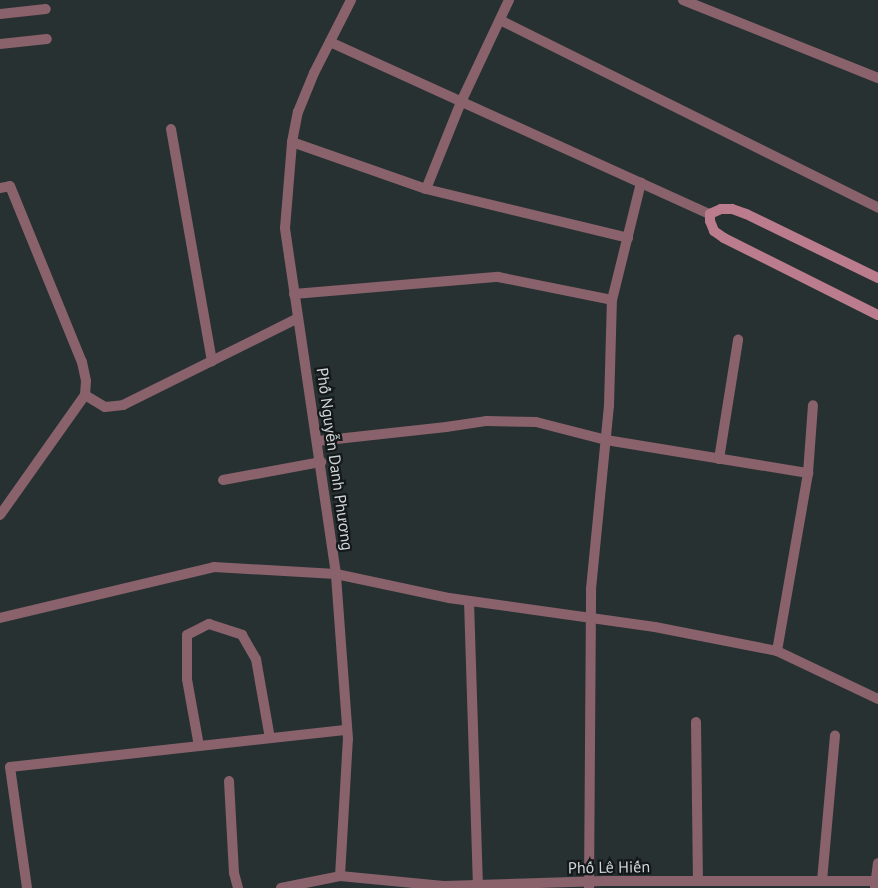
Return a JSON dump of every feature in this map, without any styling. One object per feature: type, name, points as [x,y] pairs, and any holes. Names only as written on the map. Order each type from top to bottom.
[{"type":"street","name":"Phố Nguyễn Danh Phương","points":[[340,876],[347,730],[336,574],[318,440],[285,228],[292,142],[298,112],[351,0]]},
{"type":"street","points":[[426,188],[461,102],[509,0]]},
{"type":"street","points":[[683,0],[878,78]]},
{"type":"street","points":[[0,14],[46,9]]},
{"type":"street","points":[[500,20],[878,208]]},
{"type":"street","points":[[0,44],[47,39]]},
{"type":"street","points":[[330,42],[710,214],[721,209],[732,209],[746,214],[878,278]]},
{"type":"street","points":[[171,129],[212,361]]},
{"type":"street","points":[[292,142],[426,188],[628,238]]},
{"type":"street","points":[[590,885],[591,589],[606,440],[612,300],[641,183]]},
{"type":"street","points":[[0,188],[10,186],[14,194],[82,362],[86,381],[85,395],[0,515]]},
{"type":"street","points":[[710,214],[710,222],[714,231],[724,238],[878,315]]},
{"type":"street","points":[[294,294],[498,277],[612,300]]},
{"type":"street","points":[[85,395],[105,407],[123,405],[298,318]]},
{"type":"street","points":[[719,459],[738,340]]},
{"type":"street","points":[[777,651],[808,473],[813,405]]},
{"type":"street","points":[[318,440],[486,421],[536,422],[606,440],[808,473]]},
{"type":"street","points":[[223,480],[321,462]]},
{"type":"street","points":[[0,618],[214,567],[336,574],[469,601],[591,617],[777,651],[878,699]]},
{"type":"street","points":[[469,601],[478,885]]},
{"type":"street","points":[[199,746],[187,679],[187,635],[209,624],[242,635],[256,659],[270,738]]},
{"type":"street","points":[[696,722],[698,881]]},
{"type":"street","points":[[27,888],[10,766],[347,730]]},
{"type":"street","points":[[822,881],[835,736]]},
{"type":"street","points":[[229,780],[234,873],[238,888]]},
{"type":"street","points":[[876,883],[878,863]]},
{"type":"street","points":[[282,888],[340,876]]},
{"type":"street","name":"Phố Lê Hiến","points":[[340,876],[444,886],[590,885],[698,881],[876,883]]}]
